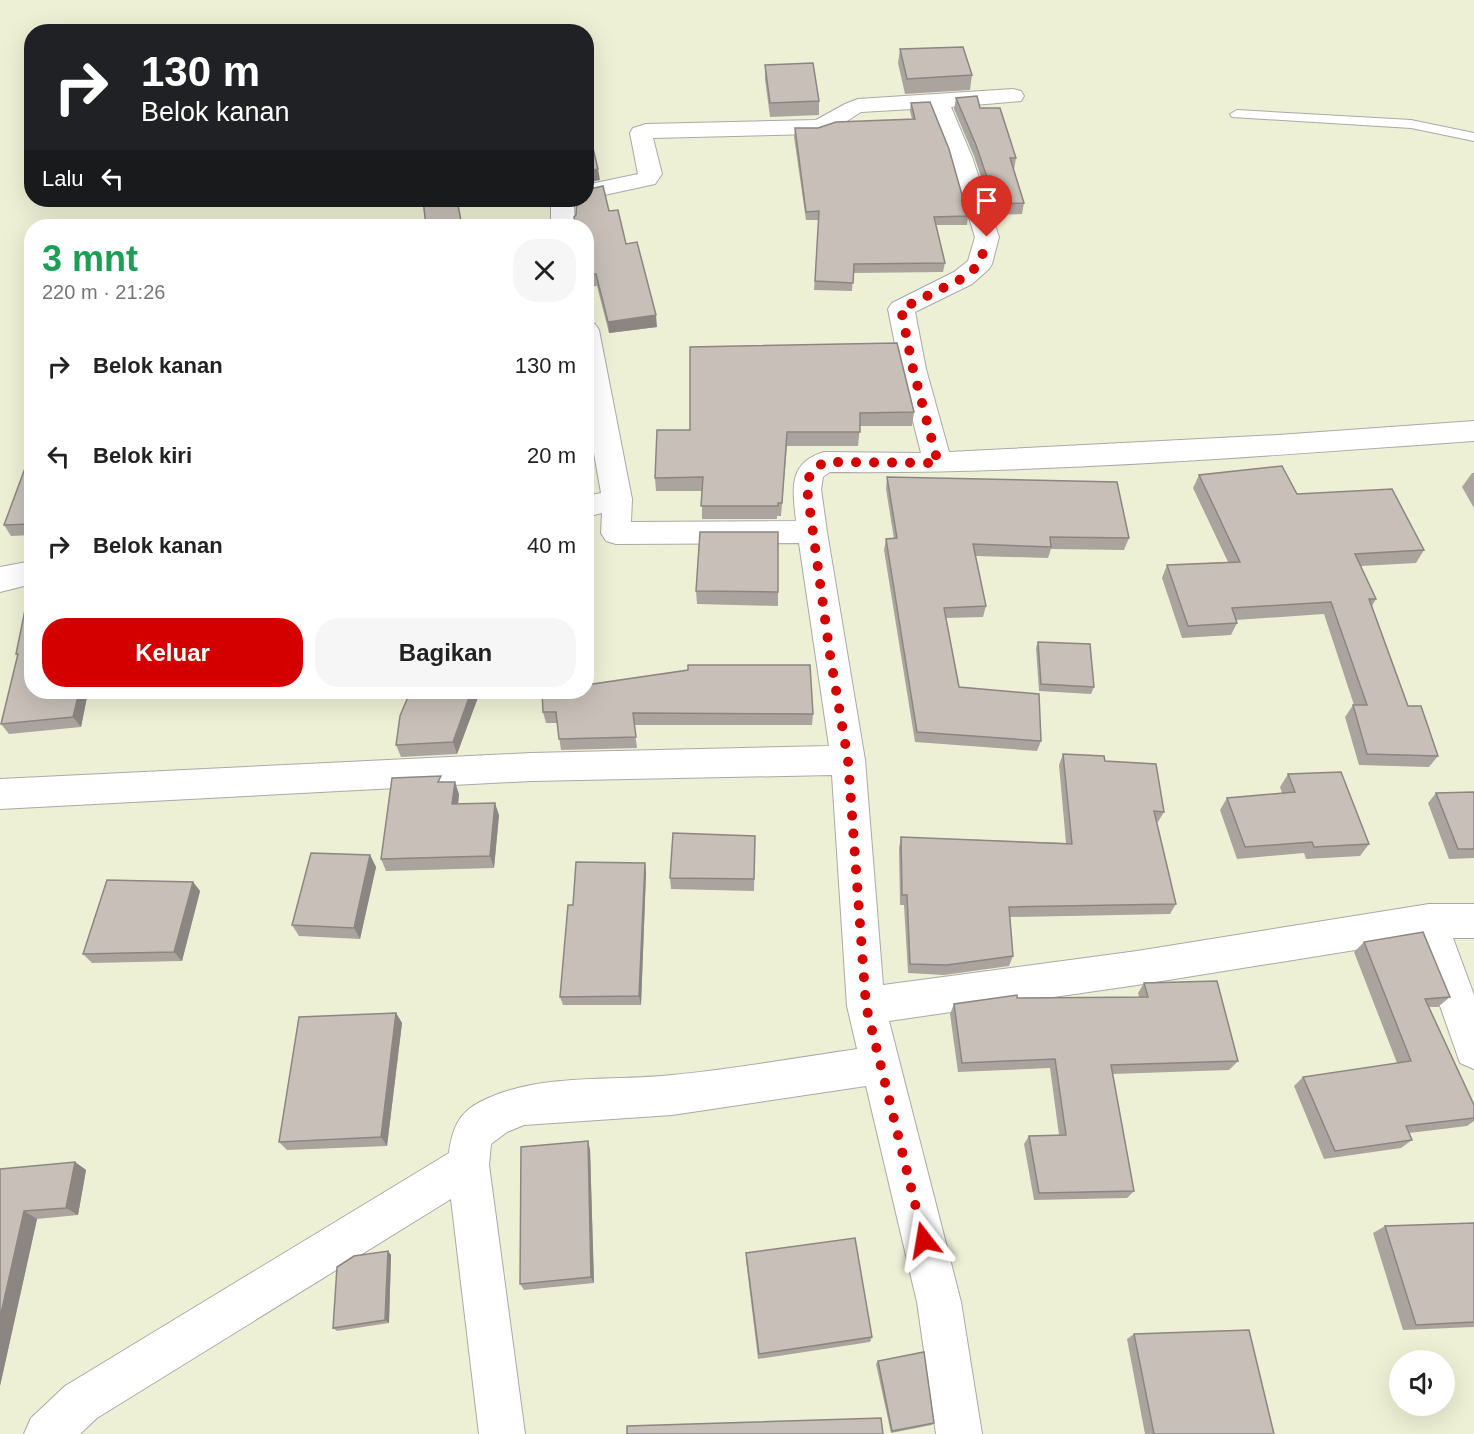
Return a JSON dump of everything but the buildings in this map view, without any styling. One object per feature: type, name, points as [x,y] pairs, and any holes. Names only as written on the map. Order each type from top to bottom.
[{"type":"street","points":[[594,190],[647,179],[650,174],[641,133],[646,131],[817,127],[834,122],[845,110],[858,106],[1013,96]]},
{"type":"street","points":[[938,463],[913,369],[901,309],[963,278],[980,264],[987,237],[961,157],[939,101]]},
{"type":"street","points":[[594,374],[617,499],[616,533],[812,532]]},
{"type":"street","points":[[959,1434],[939,1302],[866,1006],[848,760],[812,532],[807,489],[810,473],[824,462],[938,463],[1278,445],[1474,431]]},
{"type":"street","points":[[594,505],[617,499]]},
{"type":"street","points":[[0,580],[24,573]]},
{"type":"street","points":[[0,794],[531,767],[848,760]]},
{"type":"street","points":[[866,1006],[1137,968],[1429,921],[1474,921]]},
{"type":"street","points":[[1429,921],[1474,1050]]},
{"type":"street","points":[[502,1434],[468,1165],[472,1134],[494,1117],[524,1105],[672,1095],[879,1065]]},
{"type":"street","points":[[47,1434],[81,1402],[468,1165]]},
{"type":"lane","points":[[1237,114],[1411,124],[1474,137]]},
{"type":"green space","points":[[0,0],[1474,0],[1474,1434],[0,1434]]},
{"type":"route","points":[[924,1240],[866,1006],[848,760],[830,655],[807,489],[810,473],[824,462],[938,463],[913,369],[901,309],[963,278],[980,264],[987,237]]}]
